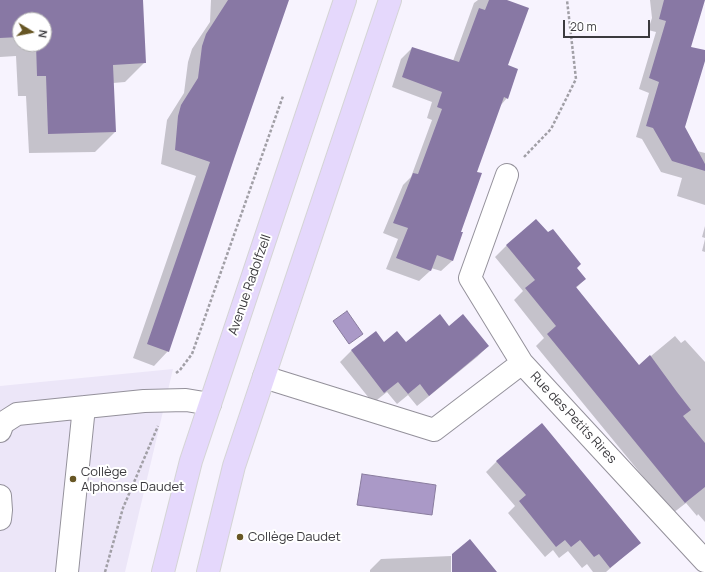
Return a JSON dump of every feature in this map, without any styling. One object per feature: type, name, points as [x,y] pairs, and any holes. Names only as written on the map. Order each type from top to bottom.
[{"type":"main road","name":"Avenue Radolfzell","points":[[163,572],[191,461],[346,0]]},
{"type":"main road","points":[[208,572],[234,466],[390,0]]},
{"type":"street","points":[[506,174],[470,278],[522,363]]},
{"type":"street","name":"Rue des Petits Rires","points":[[264,377],[434,430],[522,363],[705,561]]},
{"type":"street","points":[[0,431],[3,423],[17,414],[144,401],[186,400],[210,404]]},
{"type":"street","points":[[67,572],[84,407]]},
{"type":"street","points":[[0,496],[2,510],[0,519]]},
{"type":"path","points":[[506,174],[551,129],[576,78],[567,0]]},
{"type":"path","points":[[175,374],[180,370],[192,354],[285,90]]},
{"type":"path","points":[[105,572],[123,508],[160,422]]},
{"type":"shaded area","points":[[347,311],[363,334],[349,344],[333,321]]},
{"type":"shaded area","name":"Collège Alphonse Daudet","points":[[173,369],[125,572],[0,572],[0,386]]},
{"type":"shaded area","points":[[362,474],[436,485],[432,515],[357,505]]},
{"type":"building","points":[[0,0],[143,0],[146,63],[113,65],[116,132],[48,134],[46,76],[37,76],[36,52],[52,52],[52,12],[12,12],[12,37],[0,38]]},
{"type":"building","points":[[228,0],[289,0],[169,352],[147,344],[210,162],[175,150],[178,116],[181,105],[198,78],[202,46],[206,34]]},
{"type":"building","points":[[489,0],[507,0],[529,8],[508,65],[518,69],[508,99],[504,97],[477,172],[482,173],[461,232],[463,232],[453,261],[437,255],[431,271],[396,258],[408,228],[393,223],[413,173],[418,174],[442,109],[437,107],[442,92],[402,77],[412,47],[459,62],[479,8],[485,10]]},
{"type":"building","points":[[664,0],[705,0],[691,47],[705,50],[705,61],[685,127],[705,164],[705,171],[672,161],[653,128],[646,126],[659,82],[649,78],[666,21],[659,19]]},
{"type":"building","points":[[536,219],[548,232],[553,229],[581,264],[577,268],[586,279],[576,287],[639,365],[650,355],[691,410],[683,416],[705,443],[705,487],[685,503],[547,334],[556,326],[525,288],[535,280],[506,245]]},
{"type":"building","points":[[440,314],[449,326],[463,314],[489,346],[429,396],[420,384],[408,394],[398,382],[384,393],[351,350],[376,331],[384,342],[397,331],[406,342]]},
{"type":"building","points":[[542,423],[641,543],[610,568],[599,554],[594,557],[580,540],[571,547],[565,540],[556,547],[519,501],[526,495],[496,461]]},
{"type":"building","points":[[470,539],[497,572],[452,572],[452,554]]},
{"type":"place","name":"Collège Alphonse Daudet","points":[[73,479]]},
{"type":"place","name":"Collège Daudet","points":[[240,537]]}]
